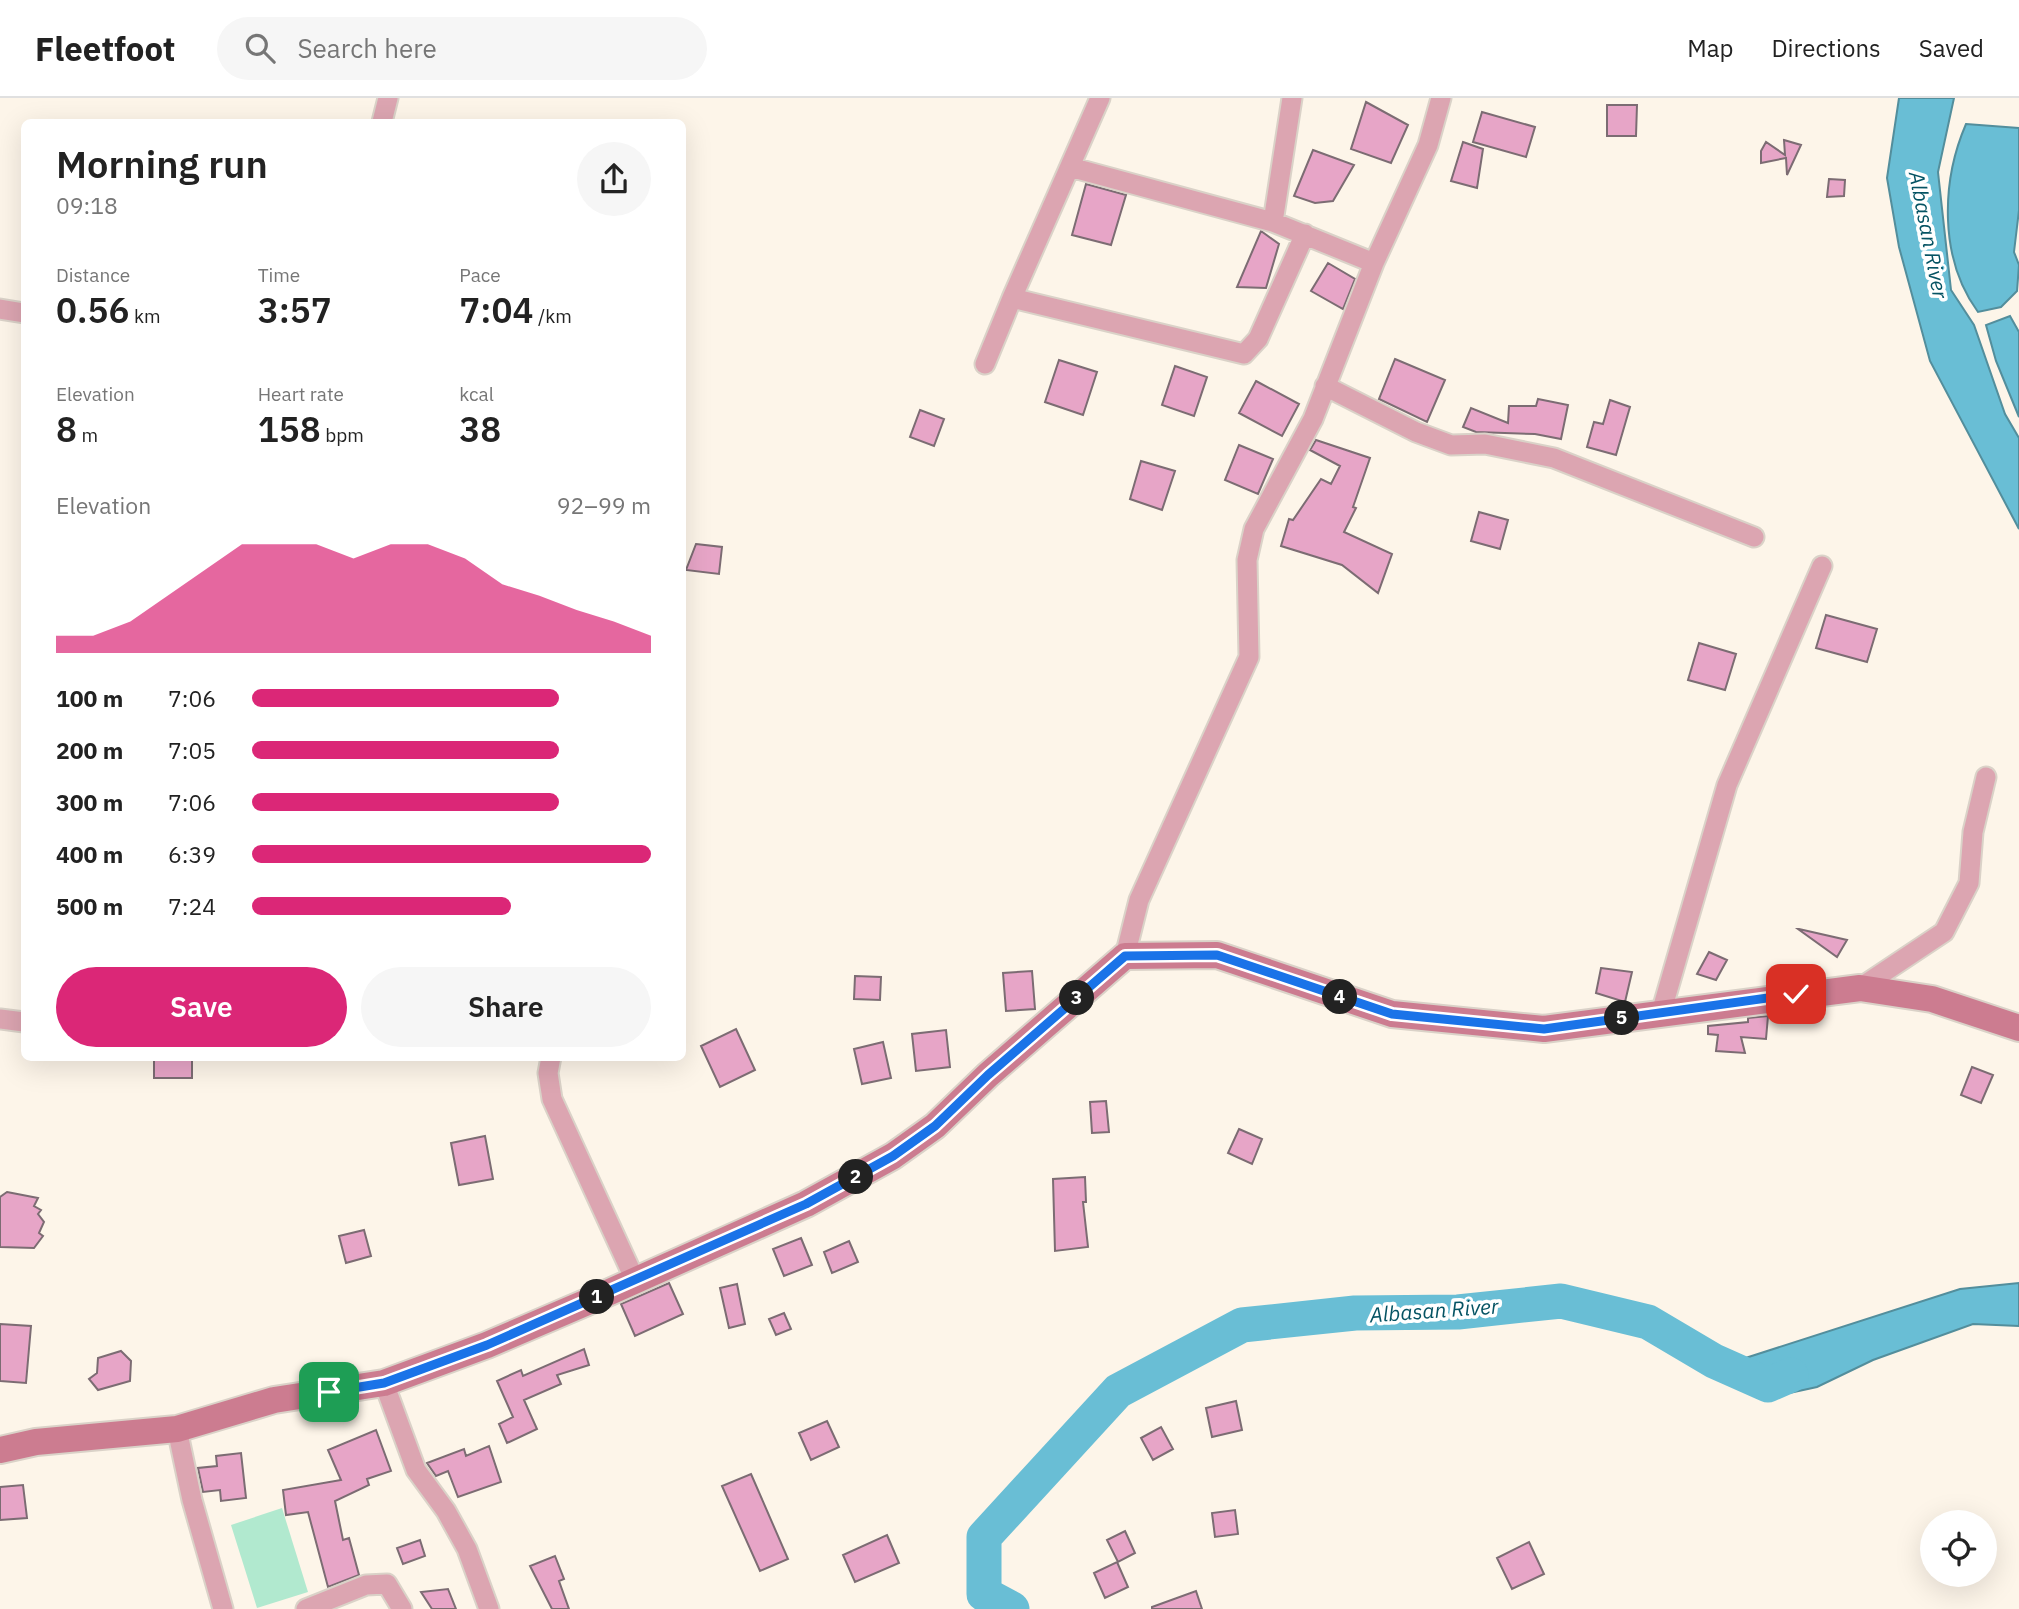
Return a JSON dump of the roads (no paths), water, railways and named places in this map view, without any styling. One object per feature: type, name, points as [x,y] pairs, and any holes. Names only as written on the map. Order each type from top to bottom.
[{"type":"street","points":[[383,119],[388,98]]},
{"type":"street","points":[[985,364],[1101,98]]},
{"type":"street","points":[[1273,222],[1292,98]]},
{"type":"street","points":[[0,1450],[36,1442],[177,1429],[274,1401],[384,1383],[487,1345],[806,1204],[893,1156],[935,1126],[988,1075],[1125,956],[1139,900],[1249,657],[1247,560],[1254,529],[1313,419],[1374,263],[1428,145],[1441,98]]},
{"type":"street","points":[[1070,167],[1273,222],[1374,263]]},
{"type":"street","points":[[1012,298],[1244,354],[1258,339],[1305,234]]},
{"type":"street","points":[[0,309],[21,312]]},
{"type":"street","points":[[1325,386],[1416,432],[1451,445],[1485,444],[1554,458],[1754,537]]},
{"type":"street","points":[[1661,1013],[1727,785],[1822,566]]},
{"type":"street","points":[[1860,988],[1944,932],[1969,883],[1973,832],[1986,778]]},
{"type":"street","points":[[1125,956],[1217,955],[1392,1014],[1544,1029],[1860,988],[1932,999],[2019,1028]]},
{"type":"street","points":[[0,1019],[21,1022]]},
{"type":"street","points":[[550,1061],[548,1073],[552,1099],[635,1280]]},
{"type":"street","points":[[384,1383],[416,1471],[446,1511],[467,1549],[489,1609]]},
{"type":"street","points":[[177,1429],[192,1500],[222,1609]]},
{"type":"street","points":[[315,1607],[366,1585],[387,1584],[402,1609]]},
{"type":"water","points":[[1899,98],[1954,98],[1938,172],[1951,290],[1974,325],[2005,414],[2019,438],[2019,529],[1930,361],[1899,247],[1887,178]]},
{"type":"water","points":[[1966,124],[2019,128],[2019,210],[2014,252],[2019,265],[2017,291],[2001,307],[1978,312],[1965,291],[1956,268],[1950,245],[1948,220],[1952,170]]},
{"type":"water","points":[[2010,316],[2019,332],[2019,417],[1996,361],[1986,325]]},
{"type":"water","points":[[2019,1283],[2019,1326],[1973,1324],[1873,1360],[1817,1387],[1766,1398],[1736,1361],[1960,1289]]},
{"type":"waterway","name":"Albasan River","points":[[1012,1609],[984,1594],[984,1537],[1118,1391],[1242,1325],[1355,1313],[1458,1312],[1561,1301],[1648,1322],[1714,1361],[1768,1385],[1791,1375]]}]
